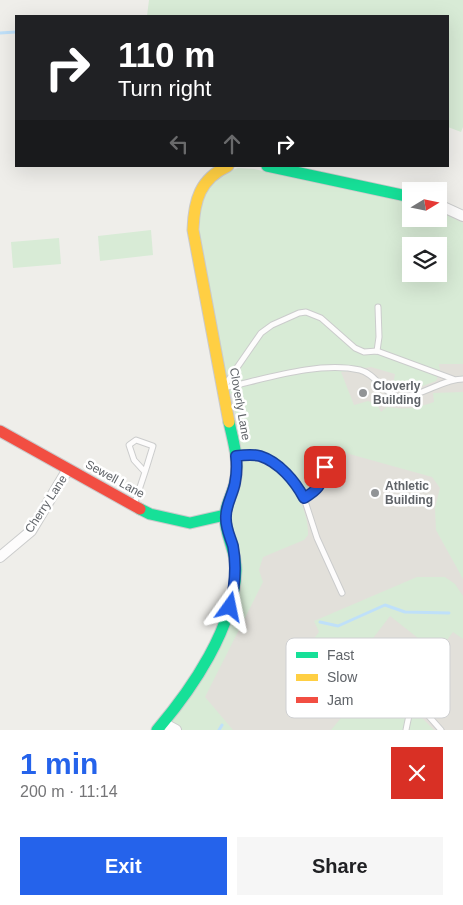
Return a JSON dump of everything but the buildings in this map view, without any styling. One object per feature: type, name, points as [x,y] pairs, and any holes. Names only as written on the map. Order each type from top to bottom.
[{"type":"street","name":"Cloverly Lane","points":[[160,727],[199,673],[212,649],[230,607],[236,571],[235,556],[227,528],[226,516],[235,484],[236,456],[195,247],[193,217],[195,202],[201,188],[217,171],[226,167]]},
{"type":"street","points":[[271,167],[402,195]]},
{"type":"street","points":[[448,209],[463,216]]},
{"type":"street","name":"Sewell Lane","points":[[0,432],[150,514],[190,523],[226,516]]},
{"type":"street","name":"Cherry Lane","points":[[0,558],[31,531],[68,469]]},
{"type":"street","points":[[160,727],[176,730]]},
{"type":"lane","points":[[377,351],[379,337],[378,307]]},
{"type":"lane","points":[[224,388],[261,332],[272,325],[299,313],[306,312],[321,318],[355,348],[364,352],[377,351],[453,379],[463,379]]},
{"type":"lane","points":[[224,388],[328,368],[366,372],[372,375],[388,392],[397,396],[414,394],[453,379]]},
{"type":"lane","points":[[134,505],[145,472],[153,446],[136,440],[129,445],[134,460],[145,472]]},
{"type":"lane","points":[[236,456],[252,455],[269,460],[296,484],[304,498],[317,538],[342,593]]},
{"type":"lane","points":[[304,498],[316,491],[320,485],[325,467]]},
{"type":"lane","points":[[430,718],[441,730]]},
{"type":"shaded area","points":[[448,209],[463,216],[463,730],[176,730],[230,607],[235,484],[223,388],[402,227],[448,228]]},
{"type":"green space","points":[[149,0],[463,0],[463,127],[461,132],[449,127],[449,15],[147,15]]},
{"type":"green space","points":[[238,168],[254,169],[402,200],[402,228],[448,228],[448,216],[463,223],[463,364],[439,364],[440,371],[436,381],[406,390],[396,389],[393,385],[395,374],[371,367],[341,372],[354,405],[368,401],[378,406],[381,412],[387,407],[410,408],[434,402],[433,393],[463,392],[463,579],[436,530],[435,508],[440,488],[432,477],[335,450],[330,464],[323,462],[316,482],[305,489],[284,466],[272,457],[258,451],[241,452],[232,394],[230,394],[199,242],[201,198],[213,181],[224,173]]},
{"type":"green space","points":[[151,230],[153,255],[100,261],[98,236]]},
{"type":"green space","points":[[59,238],[61,264],[13,268],[11,242]]},
{"type":"green space","points":[[243,460],[259,462],[271,468],[290,486],[304,509],[308,535],[304,540],[263,557],[259,570],[263,582],[205,697],[233,730],[182,730],[167,722],[233,613],[231,520]]},
{"type":"green space","points":[[417,577],[445,577],[455,584],[463,596],[463,639],[453,632],[448,638],[418,638],[390,616],[373,638],[314,638],[319,632],[314,621]]},
{"type":"green space","points":[[341,718],[422,718],[434,730],[331,730]]},
{"type":"waterway","points":[[0,33],[15,32]]},
{"type":"waterway","points":[[320,622],[338,626],[385,605],[405,612],[449,613]]},
{"type":"waterway","points":[[219,730],[222,725]]},
{"type":"traffic: fast","points":[[272,167],[402,195]]},
{"type":"traffic: fast","points":[[157,730],[184,696],[209,656],[228,614],[233,593],[236,564],[226,529],[225,515],[234,486],[237,467],[229,422]]},
{"type":"traffic: fast","points":[[140,509],[150,514],[190,523],[225,515]]},
{"type":"traffic: slow","points":[[226,167],[211,177],[200,192],[195,209],[193,230],[229,422]]},
{"type":"traffic: jam","points":[[0,431],[140,509]]},
{"type":"place","name":"Cloverly Building","points":[[363,393]]},
{"type":"place","name":"Athletic Building","points":[[375,493]]},
{"type":"route","points":[[230,607],[236,571],[235,556],[227,528],[226,516],[235,484],[236,456],[252,455],[269,460],[296,484],[304,498],[316,491],[320,485],[325,467]]}]
